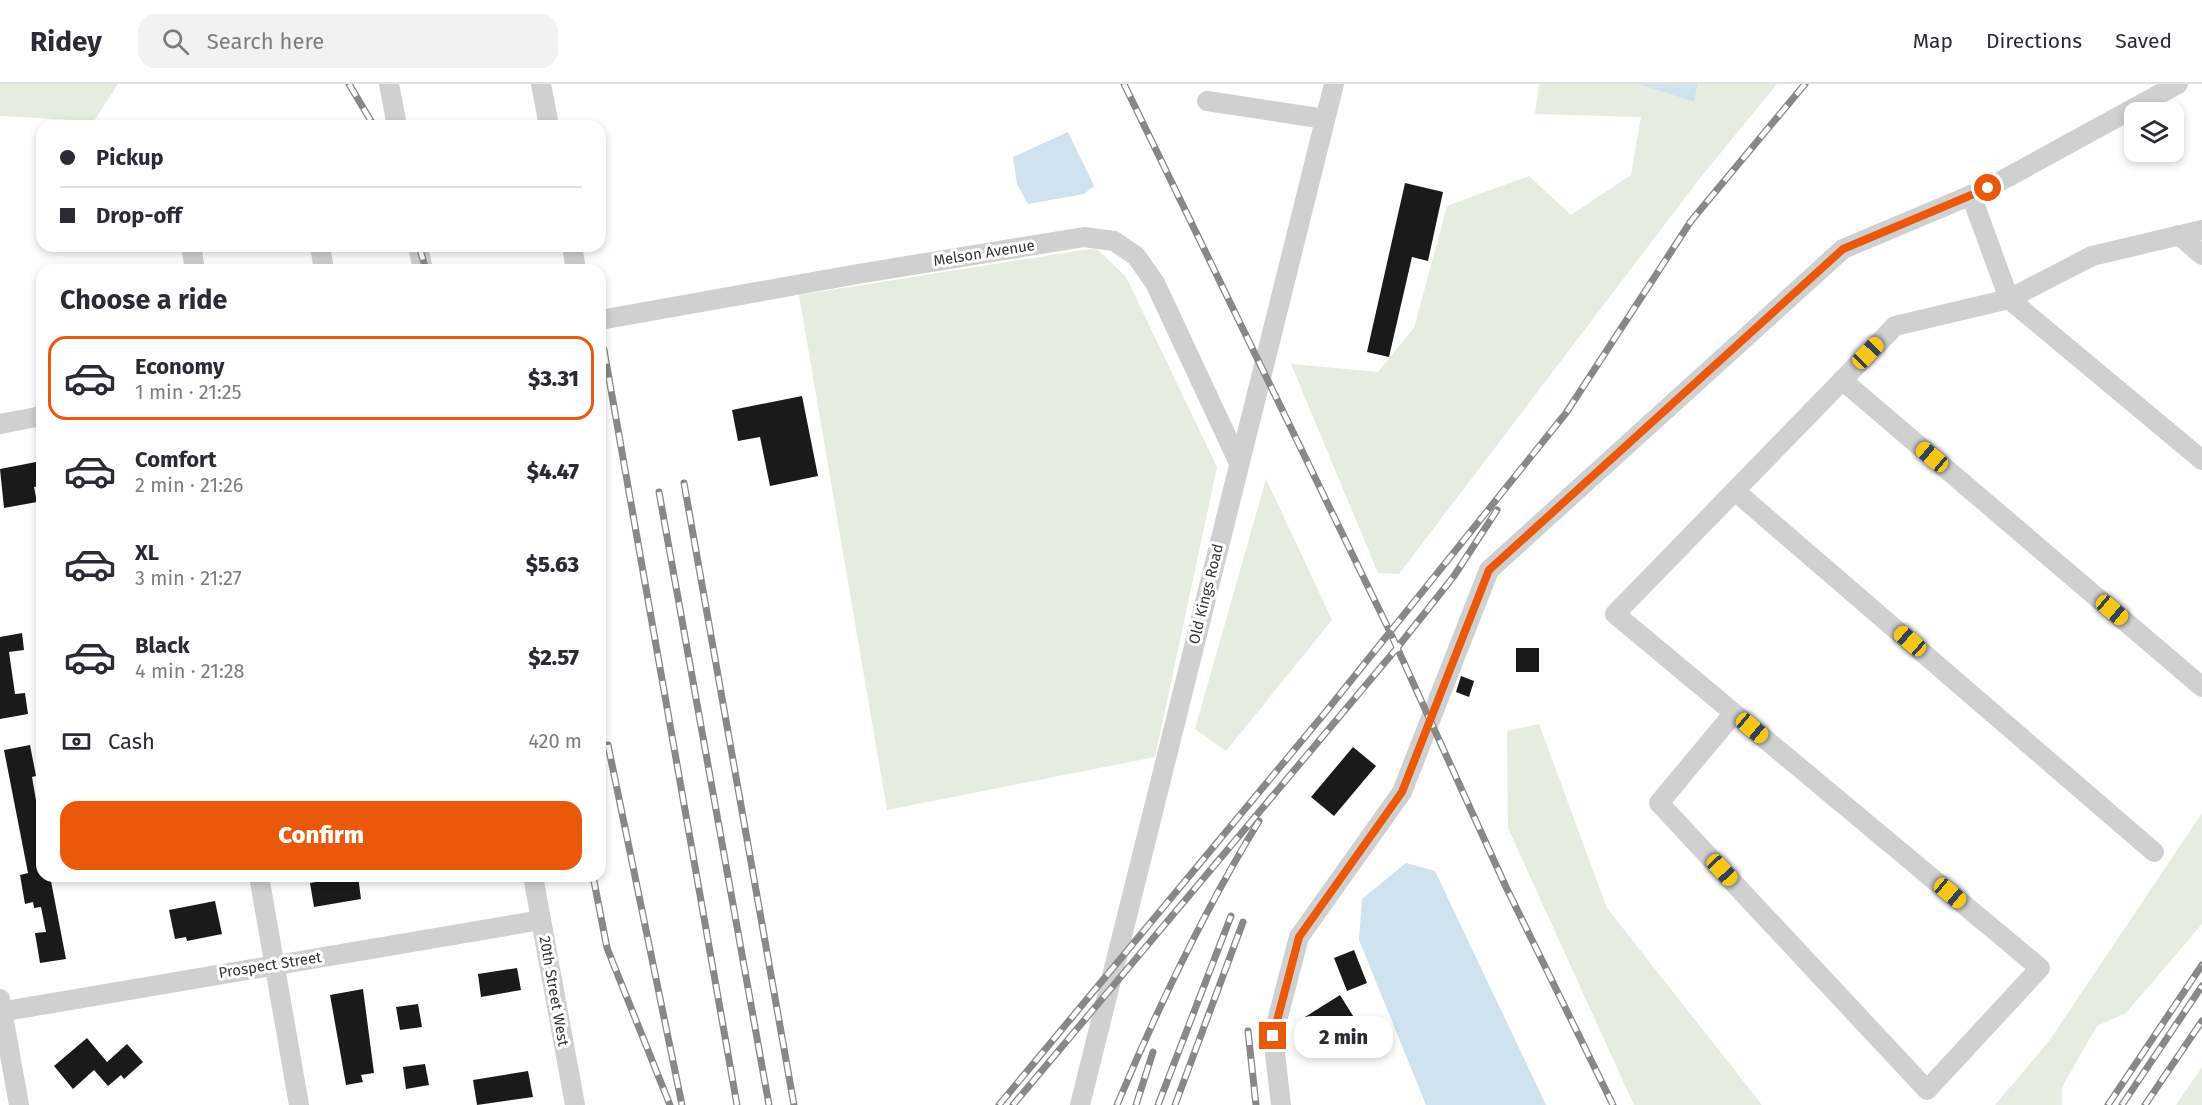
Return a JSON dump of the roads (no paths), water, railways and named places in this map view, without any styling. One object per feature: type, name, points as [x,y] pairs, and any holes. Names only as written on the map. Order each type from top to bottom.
[{"type":"street","points":[[389,84],[396,120]]},
{"type":"street","points":[[541,84],[548,120]]},
{"type":"street","name":"Old Kings Road","points":[[1080,1105],[1334,84]]},
{"type":"street","points":[[1281,1105],[1273,1036],[1299,937],[1402,792],[1489,570],[1843,249],[1971,195],[2178,84]]},
{"type":"street","points":[[1207,101],[1325,119]]},
{"type":"street","points":[[1971,195],[2009,298],[2202,460]]},
{"type":"street","points":[[1734,713],[1659,803],[1927,1090],[2040,968],[1734,713],[1615,614],[1895,326],[2009,298],[2092,256],[2202,230]]},
{"type":"street","points":[[2179,235],[2202,255]]},
{"type":"street","name":"Melson Avenue","points":[[606,319],[1084,237],[1114,241],[1136,256],[1155,283],[1239,463]]},
{"type":"street","points":[[1842,381],[2202,687]]},
{"type":"street","points":[[0,424],[36,417]]},
{"type":"street","points":[[1735,491],[2154,852]]},
{"type":"street","points":[[260,882],[299,1105]]},
{"type":"street","name":"20th Street West","points":[[534,882],[575,1105]]},
{"type":"street","name":"Prospect Street","points":[[1,1008],[541,920]]},
{"type":"street","points":[[1,1008],[19,1105]]},
{"type":"water","points":[[1638,84],[1698,84],[1694,102]]},
{"type":"water","points":[[1068,132],[1094,186],[1084,194],[1028,204],[1017,184],[1013,157]]},
{"type":"water","points":[[1406,863],[1435,871],[1546,1105],[1426,1105],[1359,940],[1362,899]]},
{"type":"railway","points":[[349,84],[370,120]]},
{"type":"railway","points":[[1124,84],[1390,632],[1506,887],[1613,1105]]},
{"type":"railway","points":[[999,1105],[1324,714],[1566,413],[1691,221],[1805,84]]},
{"type":"railway","points":[[421,252],[424,264]]},
{"type":"railway","points":[[606,361],[737,1105]]},
{"type":"railway","points":[[684,483],[794,1105]]},
{"type":"railway","points":[[659,492],[769,1105]]},
{"type":"railway","points":[[1013,1105],[1397,648],[1454,576],[1497,510]]},
{"type":"railway","points":[[608,745],[682,1105]]},
{"type":"railway","points":[[1117,1105],[1183,960],[1219,890],[1259,821]]},
{"type":"railway","points":[[594,882],[607,948],[670,1105]]},
{"type":"railway","points":[[1158,1105],[1231,916]]},
{"type":"railway","points":[[1175,1105],[1243,922]]},
{"type":"railway","points":[[2108,1105],[2202,965]]},
{"type":"railway","points":[[2122,1105],[2202,986]]},
{"type":"railway","points":[[2145,1105],[2202,1021]]},
{"type":"railway","points":[[1248,1031],[1256,1105]]},
{"type":"railway","points":[[1136,1105],[1153,1052]]}]
